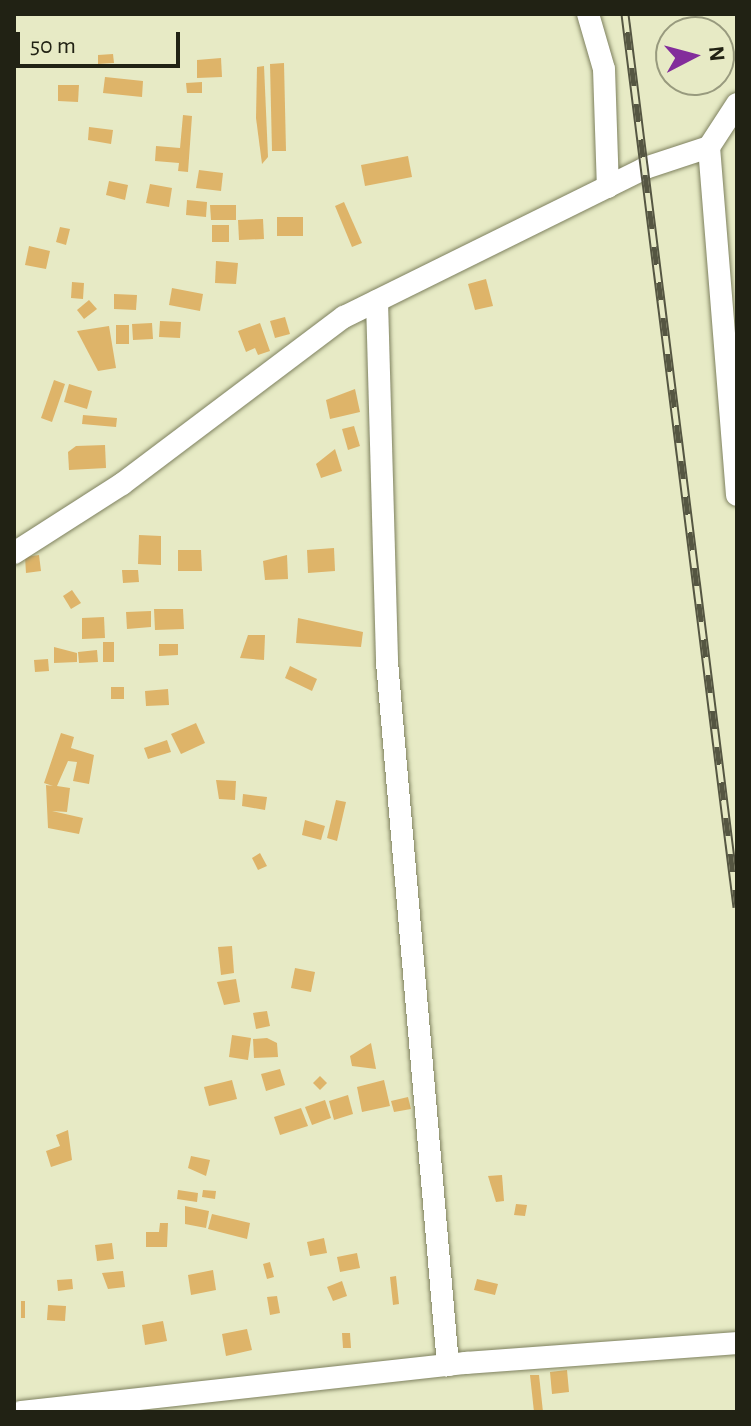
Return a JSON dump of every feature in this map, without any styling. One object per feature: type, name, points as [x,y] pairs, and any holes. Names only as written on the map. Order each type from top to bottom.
[{"type":"street","points":[[588,14],[604,69],[608,187]]},
{"type":"street","points":[[14,553],[122,484],[344,317],[608,187],[709,147],[737,104]]},
{"type":"street","points":[[709,147],[737,495]]},
{"type":"street","points":[[377,301],[387,662],[448,1365]]},
{"type":"street","points":[[21,1412],[235,1391],[448,1365],[737,1343]]},
{"type":"street","points":[[214,1412],[235,1391]]},
{"type":"building","points":[[113,54],[114,63],[98,64],[98,55]]},
{"type":"building","points":[[221,58],[222,77],[197,78],[197,60]]},
{"type":"building","points":[[284,63],[286,151],[272,151],[270,64]]},
{"type":"building","points":[[264,66],[268,157],[262,164],[256,118],[257,67]]},
{"type":"building","points":[[105,77],[143,81],[142,97],[103,93]]},
{"type":"building","points":[[202,82],[202,93],[187,93],[186,83]]},
{"type":"building","points":[[58,85],[79,85],[78,102],[58,101]]},
{"type":"building","points":[[183,115],[192,116],[188,172],[178,171],[179,163],[155,161],[156,146],[180,148]]},
{"type":"building","points":[[89,127],[113,130],[111,144],[88,140]]},
{"type":"building","points":[[408,156],[412,177],[365,186],[361,165]]},
{"type":"building","points":[[199,170],[223,173],[221,191],[196,188]]},
{"type":"building","points":[[109,181],[128,185],[125,200],[106,195]]},
{"type":"building","points":[[150,184],[172,188],[169,207],[146,203]]},
{"type":"building","points":[[187,200],[207,202],[206,217],[186,215]]},
{"type":"building","points":[[344,202],[362,243],[352,247],[335,206]]},
{"type":"building","points":[[210,205],[236,205],[236,220],[211,220]]},
{"type":"building","points":[[277,217],[303,217],[303,236],[277,236]]},
{"type":"building","points":[[263,219],[264,239],[239,240],[238,220]]},
{"type":"building","points":[[212,225],[229,225],[229,242],[212,242]]},
{"type":"building","points":[[60,227],[70,229],[66,245],[56,242]]},
{"type":"building","points":[[29,246],[50,251],[46,269],[25,265]]},
{"type":"building","points":[[216,261],[238,263],[236,284],[215,283]]},
{"type":"building","points":[[486,279],[493,306],[475,310],[468,284]]},
{"type":"building","points":[[72,282],[84,283],[83,299],[71,298]]},
{"type":"building","points":[[172,288],[203,294],[200,311],[169,305]]},
{"type":"building","points":[[114,294],[137,295],[136,310],[114,309]]},
{"type":"building","points":[[89,300],[97,309],[84,319],[77,310]]},
{"type":"building","points":[[285,317],[290,334],[275,338],[270,321]]},
{"type":"building","points":[[160,321],[181,322],[180,338],[159,337]]},
{"type":"building","points":[[152,323],[153,339],[133,340],[132,324]]},
{"type":"building","points":[[260,323],[270,351],[258,355],[255,348],[246,352],[238,331]]},
{"type":"building","points":[[116,325],[129,325],[129,344],[116,344]]},
{"type":"building","points":[[109,326],[116,368],[98,371],[77,331]]},
{"type":"building","points":[[54,380],[65,384],[52,422],[41,418]]},
{"type":"building","points":[[69,384],[92,391],[87,409],[64,402]]},
{"type":"building","points":[[355,389],[360,412],[330,419],[326,400]]},
{"type":"building","points":[[83,415],[117,418],[116,427],[82,424]]},
{"type":"building","points":[[354,426],[360,446],[348,450],[342,429]]},
{"type":"building","points":[[105,445],[106,468],[69,470],[68,452],[76,446]]},
{"type":"building","points":[[335,449],[342,471],[321,478],[316,464]]},
{"type":"building","points":[[139,535],[161,536],[161,565],[138,564]]},
{"type":"building","points":[[334,548],[335,571],[308,573],[307,550]]},
{"type":"building","points":[[178,550],[201,550],[202,571],[178,571]]},
{"type":"building","points":[[39,555],[41,571],[26,573],[25,557]]},
{"type":"building","points":[[287,555],[288,579],[265,580],[263,561]]},
{"type":"building","points":[[122,570],[138,570],[139,582],[123,583]]},
{"type":"building","points":[[72,590],[81,603],[71,609],[63,596]]},
{"type":"building","points":[[154,609],[183,609],[184,629],[155,630]]},
{"type":"building","points":[[151,611],[151,627],[127,629],[126,612]]},
{"type":"building","points":[[104,617],[105,638],[82,639],[82,618]]},
{"type":"building","points":[[298,618],[363,632],[361,647],[296,643]]},
{"type":"building","points":[[248,635],[265,635],[264,660],[240,658]]},
{"type":"building","points":[[103,642],[114,642],[114,662],[103,662]]},
{"type":"building","points":[[159,644],[178,644],[178,655],[159,656]]},
{"type":"building","points":[[54,647],[77,653],[77,662],[54,663]]},
{"type":"building","points":[[97,650],[98,662],[79,663],[78,652]]},
{"type":"building","points":[[48,659],[49,671],[35,672],[34,660]]},
{"type":"building","points":[[290,666],[317,679],[312,691],[285,678]]},
{"type":"building","points":[[111,687],[124,687],[124,699],[111,699]]},
{"type":"building","points":[[168,689],[169,705],[146,706],[145,691]]},
{"type":"building","points":[[196,723],[205,743],[181,754],[171,734]]},
{"type":"building","points":[[61,733],[74,737],[71,748],[94,755],[89,784],[73,781],[77,762],[68,761],[57,786],[70,788],[67,812],[52,811],[83,818],[79,834],[48,828],[46,785],[53,786],[44,783]]},
{"type":"building","points":[[167,740],[171,752],[148,759],[144,748]]},
{"type":"building","points":[[216,780],[236,781],[235,800],[219,799]]},
{"type":"building","points":[[243,794],[267,797],[265,810],[242,806]]},
{"type":"building","points":[[336,800],[346,802],[337,841],[327,838]]},
{"type":"building","points":[[305,820],[325,826],[321,840],[302,835]]},
{"type":"building","points":[[260,853],[267,866],[258,870],[252,858]]},
{"type":"building","points":[[232,946],[234,973],[221,975],[218,947]]},
{"type":"building","points":[[295,968],[315,972],[311,992],[291,988]]},
{"type":"building","points":[[236,979],[240,1002],[224,1005],[217,982]]},
{"type":"building","points":[[267,1011],[270,1026],[256,1029],[253,1013]]},
{"type":"building","points":[[232,1035],[251,1038],[248,1060],[229,1057]]},
{"type":"building","points":[[267,1038],[277,1043],[278,1057],[254,1058],[253,1039]]},
{"type":"building","points":[[371,1043],[376,1069],[352,1066],[350,1056]]},
{"type":"building","points":[[280,1069],[285,1085],[266,1091],[261,1074]]},
{"type":"building","points":[[320,1076],[327,1083],[320,1090],[313,1083]]},
{"type":"building","points":[[232,1080],[237,1099],[209,1106],[204,1087]]},
{"type":"building","points":[[384,1080],[390,1106],[362,1112],[357,1087]]},
{"type":"building","points":[[348,1095],[353,1114],[334,1120],[329,1101]]},
{"type":"building","points":[[408,1097],[411,1109],[394,1112],[391,1101]]},
{"type":"building","points":[[325,1100],[331,1118],[312,1125],[305,1107]]},
{"type":"building","points":[[301,1108],[308,1126],[280,1135],[274,1117]]},
{"type":"building","points":[[68,1130],[72,1160],[51,1167],[46,1151],[60,1146],[56,1135]]},
{"type":"building","points":[[191,1156],[210,1160],[206,1176],[188,1168]]},
{"type":"building","points":[[502,1175],[504,1201],[496,1202],[488,1176]]},
{"type":"building","points":[[178,1190],[198,1193],[197,1202],[177,1199]]},
{"type":"building","points":[[203,1190],[216,1191],[215,1199],[202,1197]]},
{"type":"building","points":[[516,1204],[527,1205],[525,1216],[514,1215]]},
{"type":"building","points":[[185,1206],[209,1211],[206,1228],[185,1224]]},
{"type":"building","points":[[212,1214],[250,1223],[247,1239],[208,1229]]},
{"type":"building","points":[[160,1223],[168,1223],[167,1247],[146,1247],[146,1232],[159,1232]]},
{"type":"building","points":[[324,1238],[327,1253],[310,1256],[307,1242]]},
{"type":"building","points":[[112,1243],[114,1259],[97,1261],[95,1245]]},
{"type":"building","points":[[357,1253],[360,1268],[340,1272],[337,1257]]},
{"type":"building","points":[[270,1262],[274,1277],[267,1279],[263,1264]]},
{"type":"building","points":[[213,1270],[216,1290],[191,1295],[188,1275]]},
{"type":"building","points":[[123,1271],[125,1287],[108,1289],[102,1273]]},
{"type":"building","points":[[396,1276],[399,1304],[393,1305],[390,1277]]},
{"type":"building","points":[[72,1279],[73,1289],[58,1291],[57,1280]]},
{"type":"building","points":[[477,1279],[498,1284],[495,1295],[474,1290]]},
{"type":"building","points":[[342,1281],[347,1296],[333,1301],[327,1287]]},
{"type":"building","points":[[277,1296],[280,1313],[270,1315],[267,1297]]},
{"type":"building","points":[[21,1301],[25,1301],[25,1318],[21,1318]]},
{"type":"building","points":[[48,1305],[66,1306],[65,1321],[47,1320]]},
{"type":"building","points":[[163,1321],[167,1341],[145,1345],[142,1325]]},
{"type":"building","points":[[247,1329],[252,1350],[226,1356],[222,1334]]},
{"type":"building","points":[[342,1333],[350,1333],[351,1348],[343,1348]]},
{"type":"building","points":[[567,1370],[569,1392],[552,1394],[550,1372]]},
{"type":"building","points":[[530,1375],[539,1375],[543,1412],[534,1412]]},
{"type":"railway","points":[[625,14],[737,907]]}]
